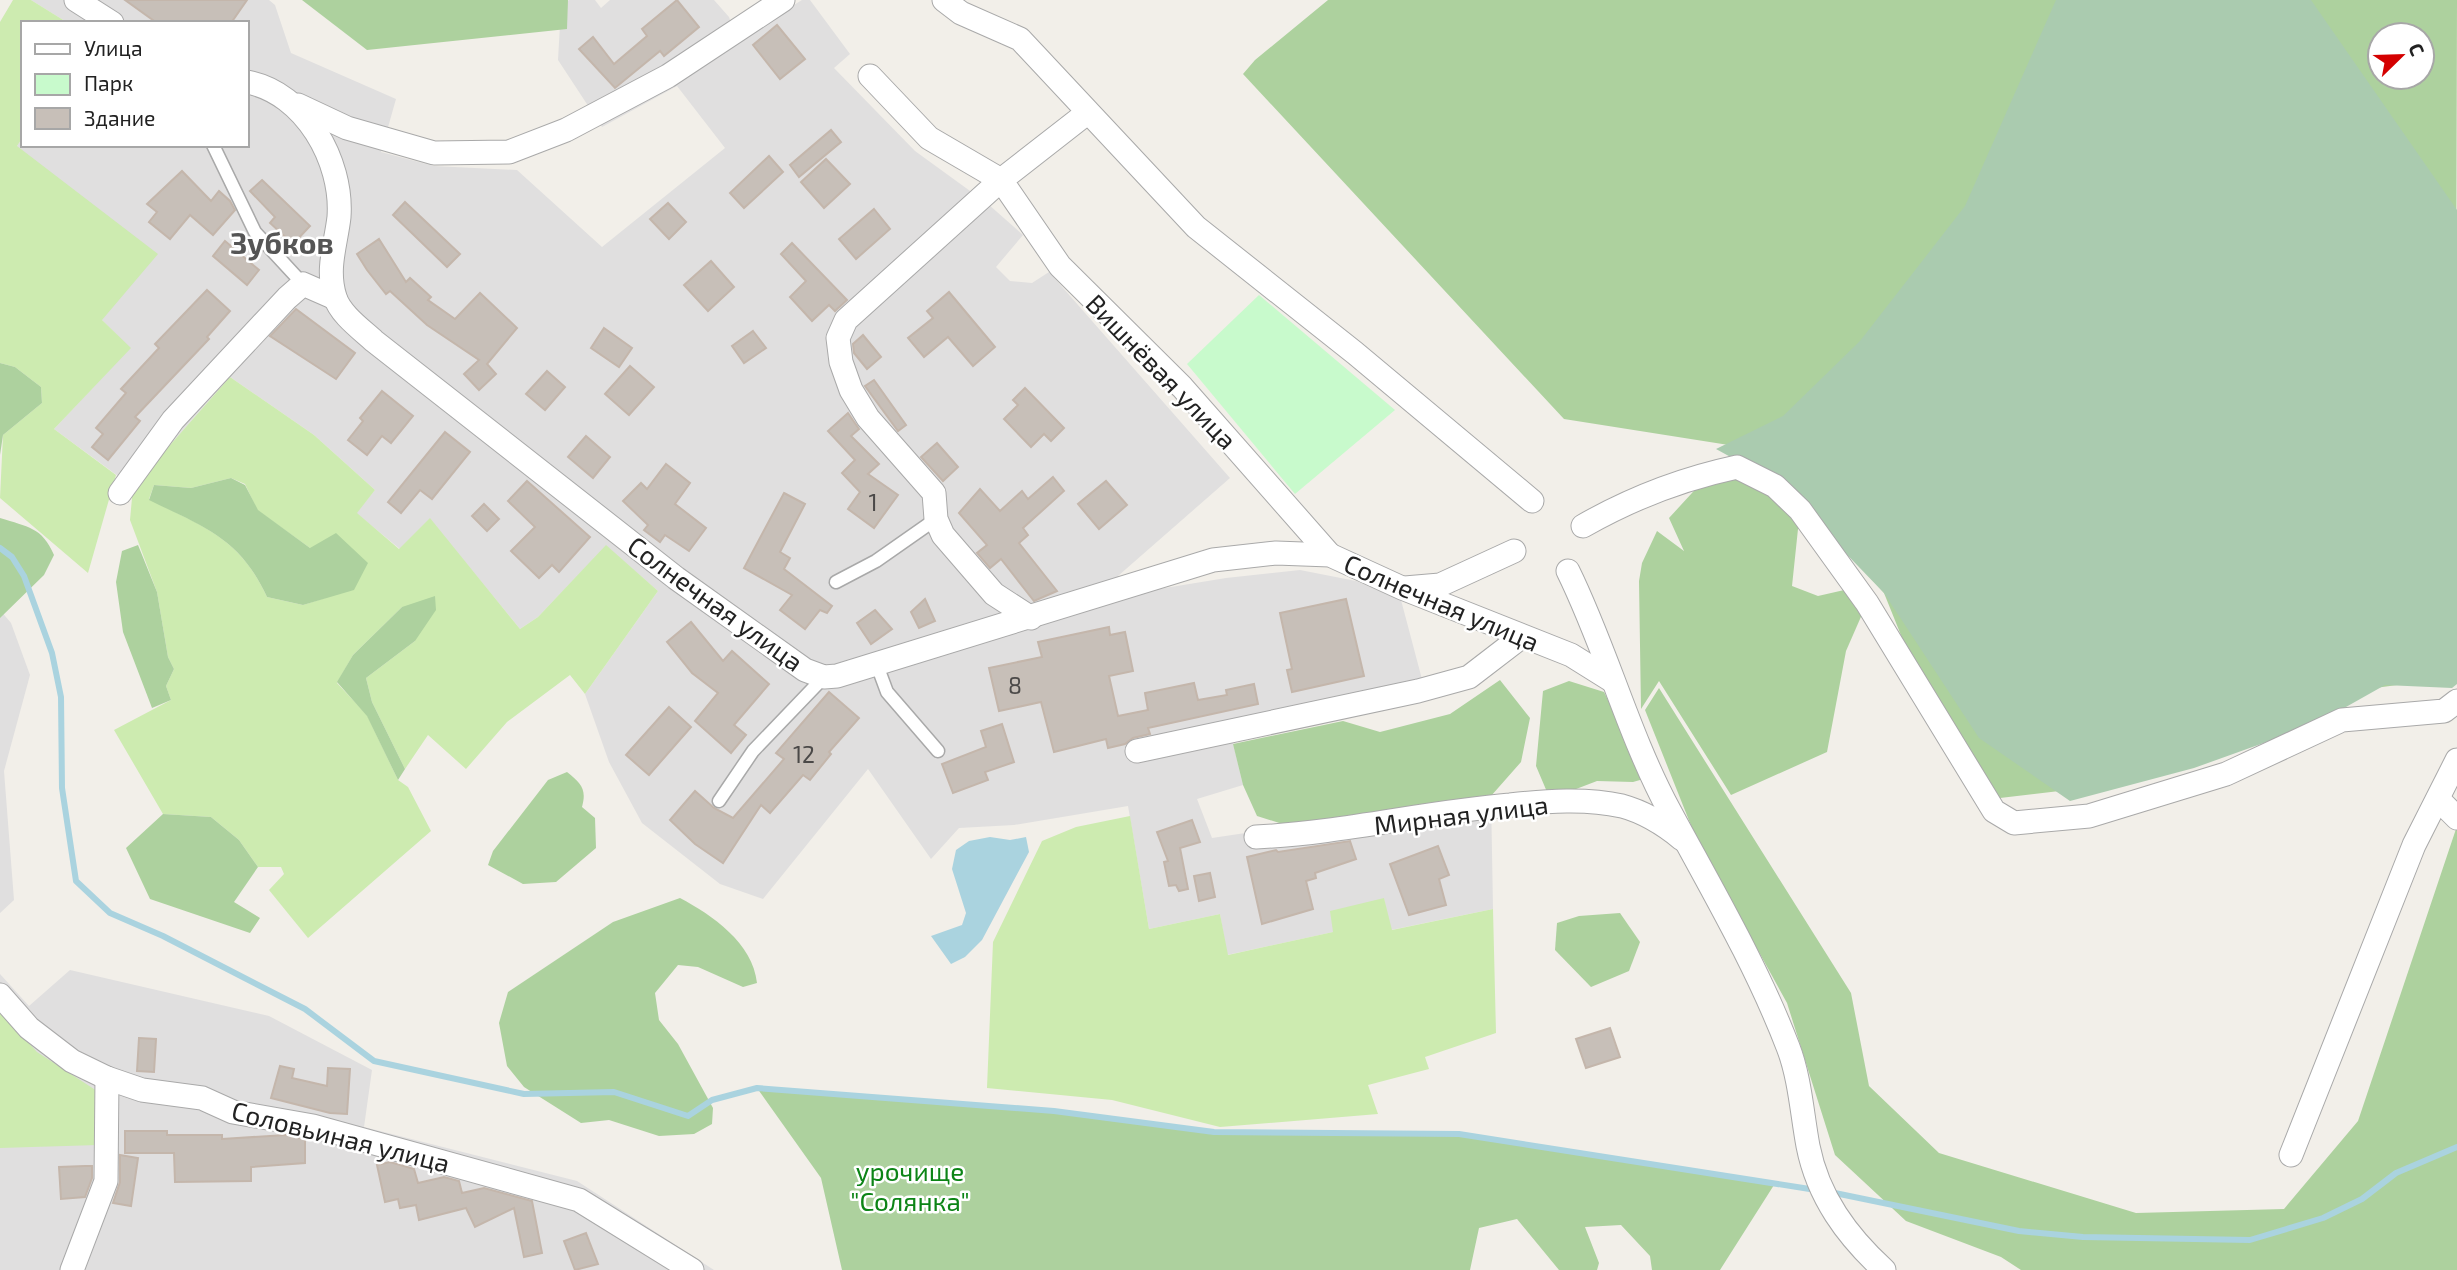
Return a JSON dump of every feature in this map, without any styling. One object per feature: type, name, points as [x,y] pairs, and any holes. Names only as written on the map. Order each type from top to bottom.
[{"type":"street","points":[[76,0],[109,21]]},
{"type":"street","points":[[248,82],[275,91],[347,128],[434,153],[509,152],[566,131],[668,76],[783,0]]},
{"type":"street","points":[[944,0],[961,13],[1020,39],[1196,227],[1355,353],[1532,501]]},
{"type":"street","name":"Вишнёвая улица","points":[[870,76],[929,138],[1001,180],[1060,266],[1182,387],[1331,555]]},
{"type":"street","points":[[292,102],[325,149],[338,184],[339,217],[330,264],[335,298]]},
{"type":"street","points":[[1031,618],[994,594],[943,535],[936,519],[934,493],[868,418],[851,390],[841,362],[838,338],[846,320],[1001,180],[1087,113]]},
{"type":"street","points":[[120,494],[173,420],[303,284],[335,298]]},
{"type":"street","name":"Солнечная улица","points":[[335,298],[374,341],[676,579],[805,670],[824,677],[877,666],[1213,560],[1276,553],[1331,555],[1402,588],[1571,655],[1611,680]]},
{"type":"street","points":[[1583,526],[1626,501],[1697,475],[1737,467],[1775,486],[1800,510],[1867,603],[1994,810],[2014,823],[2089,816],[2226,774],[2342,720],[2444,711],[2457,701]]},
{"type":"street","points":[[1402,588],[1440,585],[1514,551]]},
{"type":"street","points":[[1568,571],[1586,606],[1611,680],[1669,809],[1756,971],[1789,1050],[1809,1149],[1833,1212],[1849,1235],[1884,1270]]},
{"type":"street","points":[[1137,751],[1418,691],[1469,677],[1521,637]]},
{"type":"street","points":[[2291,1155],[2414,845],[2457,760]]},
{"type":"street","points":[[2438,799],[2457,818]]},
{"type":"street","name":"Мирная улица","points":[[1256,837],[1299,835],[1483,807],[1593,801],[1625,807],[1662,823],[1692,848]]},
{"type":"street","name":"Соловьиная улица","points":[[0,995],[29,1028],[72,1062],[107,1078],[142,1090],[202,1098],[233,1112],[313,1126],[579,1200],[692,1270]]},
{"type":"street","points":[[72,1270],[106,1181],[107,1078]]},
{"type":"lane","points":[[214,147],[255,232],[303,284]]},
{"type":"lane","points":[[836,582],[876,561],[936,519]]},
{"type":"lane","points":[[877,666],[887,692],[938,751]]},
{"type":"lane","points":[[719,801],[753,751],[824,677]]},
{"type":"shaded area","points":[[31,0],[269,0],[275,5],[291,53],[396,99],[381,152],[434,166],[517,170],[602,247],[725,148],[677,86],[602,127],[558,60],[561,7],[569,0],[595,0],[601,8],[610,0],[714,0],[729,17],[737,40],[802,0],[810,0],[850,54],[834,68],[915,151],[988,204],[1023,235],[996,267],[1010,281],[1032,283],[1049,272],[1230,478],[1118,576],[1122,595],[1226,578],[1300,570],[1356,581],[1401,600],[1423,683],[1229,726],[1243,785],[1197,799],[1212,838],[1491,796],[1493,909],[1391,930],[1384,899],[1333,932],[1227,955],[1220,914],[1149,929],[1128,806],[1014,825],[959,828],[931,859],[868,769],[763,899],[720,884],[642,823],[609,762],[585,694],[658,591],[606,546],[538,617],[520,629],[430,519],[400,549],[356,513],[375,490],[314,435],[230,377],[133,487],[54,429],[130,348],[102,320],[17,146],[21,140],[21,147],[248,147],[248,21],[65,21]]},
{"type":"shaded area","points":[[0,610],[11,623],[30,675],[4,771],[14,900],[0,913]]},
{"type":"shaded area","points":[[70,970],[269,1016],[372,1070],[364,1127],[577,1181],[714,1270],[0,1270],[0,974],[29,1006]]},
{"type":"green space","points":[[13,0],[31,0],[65,21],[21,21],[21,140],[17,146],[158,254],[102,320],[131,348],[54,429],[116,475],[88,573],[0,498],[3,435],[42,403],[41,387],[15,367],[0,363],[0,22]]},
{"type":"green space","points":[[302,0],[568,0],[567,29],[367,50]]},
{"type":"green space","points":[[1328,0],[2457,0],[2455,677],[2310,697],[2110,785],[2000,798],[1929,705],[1884,593],[1754,449],[1564,419],[1243,74],[1255,60]]},
{"type":"green space","points":[[2056,0],[2311,0],[2366,79],[2366,91],[2374,91],[2457,210],[2457,684],[2452,688],[2385,685],[2314,725],[2194,768],[2070,801],[1979,738],[1884,593],[1778,483],[1716,449],[1783,416],[1860,341],[1965,206]]},
{"type":"green space","points":[[1259,295],[1395,410],[1295,494],[1187,364]]},
{"type":"green space","points":[[0,363],[15,367],[41,387],[42,403],[3,435],[0,455]]},
{"type":"green space","points":[[230,377],[314,435],[375,490],[357,513],[399,549],[430,518],[520,629],[538,617],[606,545],[658,591],[585,694],[570,675],[507,722],[466,769],[428,735],[405,769],[372,702],[366,678],[415,641],[402,607],[353,655],[337,683],[367,715],[398,780],[408,787],[431,831],[308,938],[269,890],[284,874],[281,867],[258,867],[239,840],[211,817],[163,814],[114,730],[171,700],[166,686],[174,669],[168,657],[157,592],[130,520],[133,487]],"holes":[[[231,478],[245,484],[257,510],[310,548],[325,598],[303,605],[267,597],[245,561],[232,547],[203,527],[149,499],[154,485],[191,488]]]},
{"type":"green space","points":[[1723,471],[1800,510],[1792,586],[1818,596],[1853,588],[1867,603],[1846,651],[1827,752],[1731,795],[1659,681],[1641,709],[1639,581],[1642,563],[1657,531],[1684,551],[1669,518],[1703,481]]},
{"type":"green space","points":[[231,478],[245,485],[258,510],[310,548],[336,533],[368,563],[354,590],[303,605],[267,597],[245,561],[232,548],[203,527],[149,500],[154,485],[191,488]]},
{"type":"green space","points":[[0,518],[39,533],[54,555],[44,575],[0,618]]},
{"type":"green space","points":[[138,545],[157,592],[168,657],[174,669],[166,686],[171,700],[152,708],[123,632],[116,582],[122,551]]},
{"type":"green space","points":[[435,596],[436,610],[415,641],[366,678],[372,702],[405,769],[398,780],[367,716],[337,682],[353,655],[402,607]]},
{"type":"green space","points":[[1500,680],[1530,718],[1521,762],[1491,796],[1292,827],[1257,816],[1243,785],[1233,744],[1343,721],[1380,732],[1450,714]]},
{"type":"green space","points":[[1569,681],[1604,692],[1647,778],[1633,782],[1597,781],[1550,799],[1536,766],[1543,691]]},
{"type":"green space","points":[[1659,688],[1851,993],[1869,1086],[1939,1153],[2136,1213],[2284,1209],[2358,1121],[2457,826],[2457,1270],[2021,1270],[2001,1257],[1906,1221],[1835,1155],[1787,1003],[1696,838],[1645,710]]},
{"type":"green space","points":[[567,772],[582,787],[582,807],[595,818],[596,848],[556,882],[523,884],[488,865],[493,851],[548,780]]},
{"type":"green space","points":[[163,814],[211,817],[239,840],[258,867],[234,902],[260,918],[250,933],[150,899],[126,848]]},
{"type":"green space","points":[[1130,816],[1149,929],[1220,914],[1228,955],[1333,932],[1330,911],[1384,898],[1392,930],[1493,909],[1496,1033],[1425,1057],[1429,1069],[1368,1085],[1378,1114],[1220,1127],[1112,1100],[987,1088],[993,942],[1042,841],[1076,827]]},
{"type":"green space","points":[[680,898],[717,922],[739,943],[748,955],[757,983],[743,987],[698,967],[678,965],[655,993],[659,1020],[678,1044],[713,1108],[712,1124],[694,1134],[659,1136],[609,1120],[581,1123],[524,1087],[507,1066],[499,1023],[508,992],[613,922]]},
{"type":"green space","points":[[1620,913],[1640,942],[1629,971],[1591,987],[1555,950],[1557,923],[1579,916]]},
{"type":"green space","points":[[0,1012],[37,1052],[97,1091],[98,1145],[0,1148]]},
{"type":"green space","name":"урочище \"Солянка\"","points":[[757,1088],[1054,1111],[1214,1132],[1459,1134],[1774,1185],[1720,1270],[1652,1270],[1650,1256],[1621,1225],[1585,1227],[1599,1263],[1597,1270],[1559,1270],[1517,1219],[1479,1228],[1470,1270],[842,1270],[821,1178]]},
{"type":"water","points":[[990,837],[1010,840],[1026,837],[1029,852],[982,940],[965,957],[951,964],[931,936],[962,925],[966,913],[952,869],[956,850],[969,841]]},
{"type":"building","points":[[125,0],[247,0],[232,21],[154,21]]},
{"type":"building","points":[[677,0],[699,27],[664,56],[660,51],[615,88],[579,49],[593,37],[614,64],[647,36],[642,29]]},
{"type":"building","points":[[777,25],[805,59],[780,79],[753,45]]},
{"type":"building","points":[[831,130],[841,142],[799,177],[790,165]]},
{"type":"building","points":[[769,156],[783,172],[744,208],[730,193]]},
{"type":"building","points":[[826,159],[850,184],[824,208],[801,182]]},
{"type":"building","points":[[182,171],[211,201],[219,191],[235,210],[213,235],[190,215],[170,239],[149,222],[157,212],[147,204]]},
{"type":"building","points":[[262,180],[310,226],[293,244],[270,223],[275,217],[250,191]]},
{"type":"building","points":[[405,202],[460,254],[447,267],[393,215]]},
{"type":"building","points":[[668,203],[686,222],[669,239],[650,219]]},
{"type":"building","points":[[874,209],[890,229],[856,259],[839,239]]},
{"type":"building","points":[[379,239],[406,282],[410,278],[431,297],[428,300],[455,319],[480,293],[517,328],[487,364],[496,374],[479,390],[464,374],[479,360],[427,325],[390,291],[386,294],[367,270],[357,254]]},
{"type":"building","points":[[225,241],[259,270],[247,285],[213,256]]},
{"type":"building","points":[[792,243],[847,300],[835,311],[829,305],[812,321],[790,297],[806,281],[781,254]]},
{"type":"building","points":[[711,261],[734,287],[708,311],[684,285]]},
{"type":"building","points":[[207,290],[230,311],[207,337],[209,339],[135,417],[140,421],[108,460],[92,447],[103,434],[96,428],[126,393],[121,389],[159,348],[155,344]]},
{"type":"building","points":[[949,292],[995,347],[973,366],[948,337],[924,357],[908,338],[933,318],[927,311]]},
{"type":"building","points":[[296,309],[355,353],[336,379],[270,336]]},
{"type":"building","points":[[604,328],[632,348],[619,367],[591,348]]},
{"type":"building","points":[[753,331],[766,348],[744,363],[732,346]]},
{"type":"building","points":[[863,335],[881,357],[867,369],[854,353],[853,344]]},
{"type":"building","points":[[630,366],[654,387],[629,415],[605,394]]},
{"type":"building","points":[[547,371],[565,387],[545,410],[526,394]]},
{"type":"building","points":[[874,380],[906,425],[898,431],[865,386]]},
{"type":"building","points":[[1025,388],[1064,428],[1051,441],[1044,434],[1031,447],[1004,419],[1018,405],[1013,400]]},
{"type":"building","points":[[382,391],[413,416],[391,443],[382,436],[367,455],[348,440],[363,421],[360,418]]},
{"type":"building","points":[[848,413],[859,429],[851,436],[879,464],[868,474],[898,495],[874,528],[848,509],[860,492],[842,473],[855,460],[828,431]]},
{"type":"building","points":[[445,432],[470,452],[432,499],[420,490],[401,513],[388,502]]},
{"type":"building","points":[[586,436],[610,457],[593,478],[568,457]]},
{"type":"building","points":[[937,443],[958,467],[943,481],[921,457]]},
{"type":"building","points":[[666,464],[690,483],[675,504],[706,528],[689,551],[665,535],[660,542],[644,530],[648,525],[623,501],[641,483],[647,489]]},
{"type":"building","points":[[1053,477],[1064,491],[1023,528],[1028,535],[1019,543],[1057,591],[1034,601],[1001,559],[990,568],[977,553],[987,545],[959,513],[980,489],[1000,511],[1022,491],[1028,499]]},
{"type":"building","points":[[527,481],[590,537],[559,572],[552,565],[539,578],[511,551],[535,527],[508,501]]},
{"type":"building","points":[[1106,481],[1127,505],[1099,529],[1078,504]]},
{"type":"building","points":[[784,493],[805,504],[780,552],[790,558],[784,569],[832,606],[827,613],[820,610],[805,629],[780,610],[792,595],[744,568]]},
{"type":"building","points":[[484,504],[499,519],[487,531],[472,516]]},
{"type":"building","points":[[925,599],[935,621],[919,628],[911,612]]},
{"type":"building","points":[[1346,599],[1364,676],[1292,692],[1287,670],[1292,669],[1280,613]]},
{"type":"building","points":[[875,610],[892,629],[871,644],[857,623]]},
{"type":"building","points":[[691,622],[723,661],[732,651],[769,684],[734,725],[746,735],[731,753],[695,721],[718,693],[692,673],[667,642]]},
{"type":"building","points":[[1109,627],[1110,635],[1125,632],[1133,671],[1109,676],[1118,716],[1148,710],[1145,693],[1194,683],[1198,700],[1227,695],[1226,690],[1254,684],[1258,704],[1148,728],[1150,734],[1108,748],[1106,739],[1054,752],[1041,702],[999,711],[989,668],[1042,657],[1038,642]]},
{"type":"building","points":[[829,692],[859,718],[829,752],[831,754],[810,780],[803,775],[770,813],[761,805],[723,863],[695,844],[670,820],[695,791],[714,808],[733,818],[784,759],[776,753]]},
{"type":"building","points":[[669,707],[691,727],[649,775],[626,755]]},
{"type":"building","points":[[1002,724],[1014,762],[985,772],[988,780],[953,793],[942,764],[986,747],[981,731]]},
{"type":"building","points":[[1192,820],[1200,842],[1180,848],[1188,889],[1179,891],[1176,885],[1169,886],[1164,862],[1168,861],[1157,832]]},
{"type":"building","points":[[1350,841],[1356,859],[1315,873],[1316,878],[1306,881],[1313,909],[1262,924],[1247,857],[1276,850],[1278,852]]},
{"type":"building","points":[[1438,846],[1449,875],[1439,879],[1446,905],[1409,915],[1390,864]]},
{"type":"building","points":[[1210,873],[1215,897],[1199,901],[1194,876]]},
{"type":"building","points":[[1610,1028],[1620,1057],[1586,1068],[1576,1039]]},
{"type":"building","points":[[139,1038],[156,1039],[154,1072],[137,1071]]},
{"type":"building","points":[[280,1066],[294,1069],[292,1078],[327,1086],[328,1068],[350,1069],[347,1114],[330,1113],[271,1098]]},
{"type":"building","points":[[125,1131],[167,1131],[167,1135],[222,1135],[222,1139],[286,1135],[305,1139],[305,1163],[251,1167],[251,1181],[175,1182],[174,1153],[125,1153]]},
{"type":"building","points":[[120,1155],[138,1158],[131,1206],[113,1203],[120,1182]]},
{"type":"building","points":[[390,1162],[414,1169],[418,1183],[444,1177],[459,1181],[462,1193],[484,1188],[532,1201],[542,1253],[524,1257],[514,1208],[475,1227],[466,1208],[419,1220],[416,1205],[400,1208],[398,1199],[385,1202],[377,1165]]},
{"type":"building","points":[[92,1166],[92,1178],[85,1197],[61,1199],[59,1167]]},
{"type":"building","points":[[586,1233],[598,1264],[575,1270],[564,1241]]},
{"type":"waterway","points":[[0,548],[12,557],[24,576],[52,653],[61,697],[62,788],[76,881],[110,913],[163,936],[305,1009],[374,1061],[524,1094],[614,1092],[688,1116],[712,1100],[757,1088],[1054,1111],[1214,1132],[1459,1134],[1816,1190]]},
{"type":"waterway","points":[[1830,1192],[2019,1231],[2083,1237],[2250,1240],[2323,1218],[2362,1199],[2396,1173],[2457,1147]]},
{"type":"district","name":"Зубков","points":[[282,242]]}]
